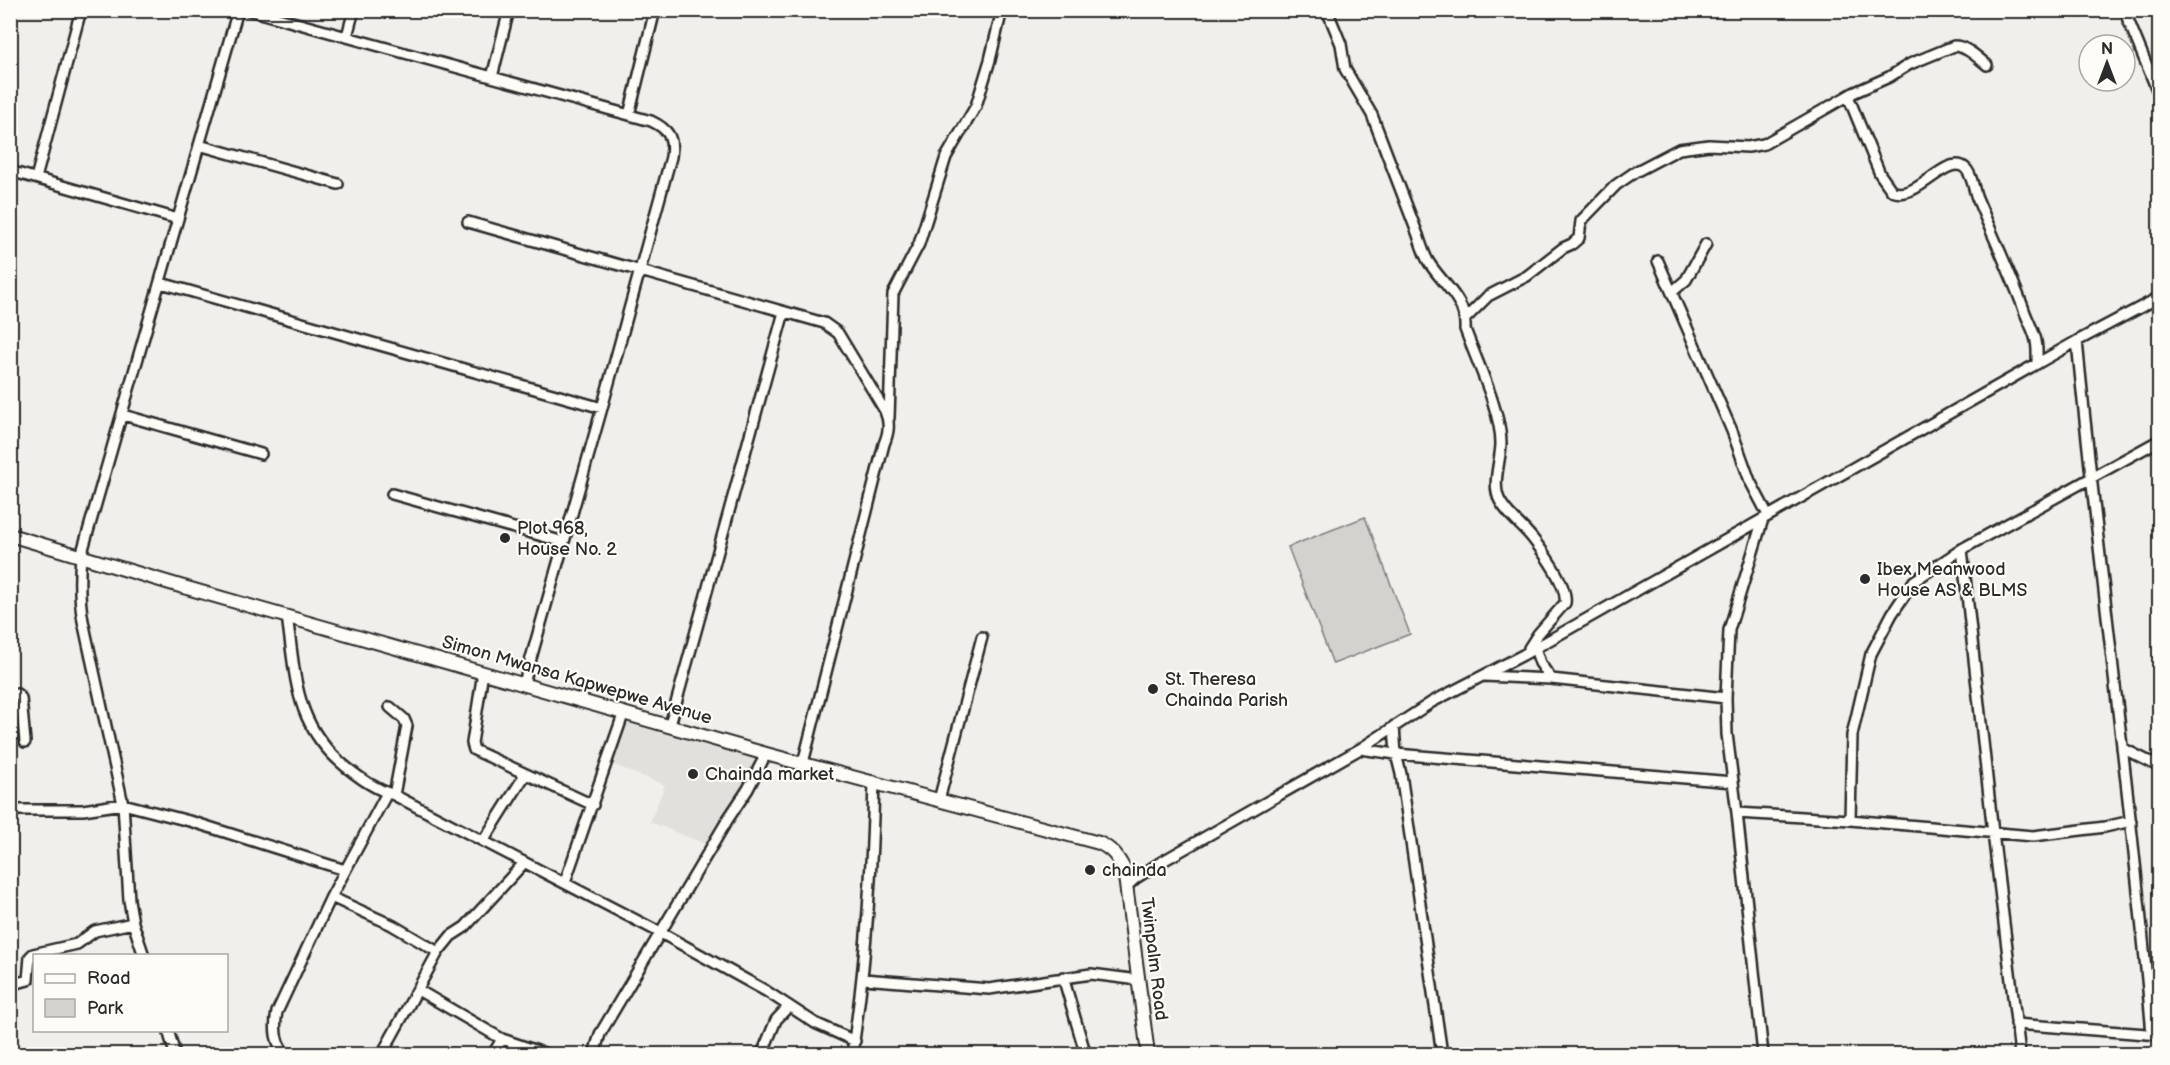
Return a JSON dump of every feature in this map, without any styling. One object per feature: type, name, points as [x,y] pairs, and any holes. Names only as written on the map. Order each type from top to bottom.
[{"type":"main road","name":"Simon Mwansa Kapwepwe Avenue","points":[[10,535],[766,754],[874,781],[1098,843],[1117,856],[1124,869]]},
{"type":"main road","name":"Twinpalm Road","points":[[1124,869],[1148,1054]]},
{"type":"street","points":[[36,178],[81,10]]},
{"type":"street","points":[[143,954],[133,923],[128,888],[123,804],[80,606],[81,556],[238,10]]},
{"type":"street","points":[[249,10],[629,115],[661,126],[671,137],[672,147],[640,272],[524,683]]},
{"type":"street","points":[[347,36],[354,10]]},
{"type":"street","points":[[492,76],[509,10]]},
{"type":"street","points":[[629,115],[656,10]]},
{"type":"street","points":[[803,763],[884,444],[889,433],[893,294],[919,244],[946,157],[976,106],[1002,10]]},
{"type":"street","points":[[1327,10],[1341,44],[1345,69],[1372,115],[1422,250],[1429,263],[1457,299],[1466,318],[1465,329],[1490,395],[1499,428],[1501,442],[1496,488],[1498,498],[1505,509],[1534,540],[1564,588],[1565,603],[1523,655]]},
{"type":"street","points":[[2124,10],[2160,96]]},
{"type":"street","points":[[1466,318],[1488,296],[1527,276],[1579,238],[1581,221],[1616,185],[1678,149],[1709,145],[1749,147],[1764,144],[1910,64],[1954,46],[1965,48],[1987,65]]},
{"type":"street","points":[[1848,96],[1884,182],[1892,191],[1902,193],[1911,190],[1954,166],[1963,166],[1968,171],[2034,333],[2037,364]]},
{"type":"street","points":[[199,145],[338,184]]},
{"type":"street","points":[[10,171],[178,219]]},
{"type":"street","points":[[468,222],[824,323],[838,333],[885,411],[889,433]]},
{"type":"street","points":[[1672,292],[1686,280],[1706,244]]},
{"type":"street","points":[[1658,261],[1732,431],[1765,517],[1729,630],[1726,698],[1726,735],[1737,813],[1763,1054]]},
{"type":"street","points":[[160,283],[602,408]]},
{"type":"street","points":[[1127,886],[1162,861],[1360,749],[1432,702],[1523,655],[2077,341],[2160,297]]},
{"type":"street","points":[[670,725],[784,312]]},
{"type":"street","points":[[2016,1024],[2156,1034],[2090,478],[2077,341]]},
{"type":"street","points":[[123,415],[261,453]]},
{"type":"street","points":[[1850,820],[1852,735],[1871,654],[1892,614],[1914,581],[1962,549],[2160,440]]},
{"type":"street","points":[[392,494],[564,542]]},
{"type":"street","points":[[1962,549],[2020,1054]]},
{"type":"street","points":[[287,616],[298,692],[309,724],[336,759],[373,787],[565,882],[766,991],[815,1023],[855,1041]]},
{"type":"street","points":[[939,800],[982,637]]},
{"type":"street","points":[[1535,648],[1540,663],[1551,679]]},
{"type":"street","points":[[483,672],[472,746],[477,752],[593,805]]},
{"type":"street","points":[[1483,676],[1551,679],[1726,698]]},
{"type":"street","points":[[10,695],[17,694],[21,698],[25,742]]},
{"type":"street","points":[[286,1054],[279,1046],[277,1039],[275,1024],[277,1012],[331,897],[390,794],[407,726],[404,719],[390,708]]},
{"type":"street","points":[[565,882],[624,712]]},
{"type":"street","points":[[1394,726],[1396,754],[1401,774],[1442,1054]]},
{"type":"street","points":[[2122,748],[2160,767]]},
{"type":"street","points":[[1360,749],[1396,754],[1733,782]]},
{"type":"street","points":[[594,1054],[600,1034],[748,789],[766,754]]},
{"type":"street","points":[[484,840],[525,775]]},
{"type":"street","points":[[853,1054],[863,979],[873,835],[874,781]]},
{"type":"street","points":[[10,810],[83,810],[123,804],[193,822],[345,870]]},
{"type":"street","points":[[1737,813],[1850,820],[2024,836],[2054,835],[2105,828],[2131,821]]},
{"type":"street","points":[[382,1054],[438,952],[451,936],[465,927],[524,863]]},
{"type":"street","points":[[331,897],[393,925],[438,952]]},
{"type":"street","points":[[10,986],[28,980],[30,957],[33,954],[77,944],[95,931],[133,923]]},
{"type":"street","points":[[863,979],[938,987],[989,989],[1091,974],[1139,980]]},
{"type":"street","points":[[1063,977],[1085,1052],[1080,1054]]},
{"type":"street","points":[[418,990],[502,1039],[546,1054]]},
{"type":"street","points":[[762,1054],[776,1020],[789,1006]]},
{"type":"street","points":[[169,1032],[175,1054]]},
{"type":"street","points":[[493,1054],[502,1039]]},
{"type":"shaded area","name":"Chainda market","points":[[623,722],[757,760],[708,845],[650,822],[665,785],[606,762]]},
{"type":"green space","points":[[1365,517],[1410,634],[1333,664],[1288,547]]},
{"type":"place","name":"Plot 968, House No. 2","points":[[505,538]]},
{"type":"place","name":"Ibex Meanwood House AS & BLMS","points":[[1865,579]]},
{"type":"place","name":"St. Theresa Chainda Parish","points":[[1153,689]]},
{"type":"place","name":"Chainda market","points":[[693,774]]},
{"type":"place","name":"chainda","points":[[1090,870]]}]
